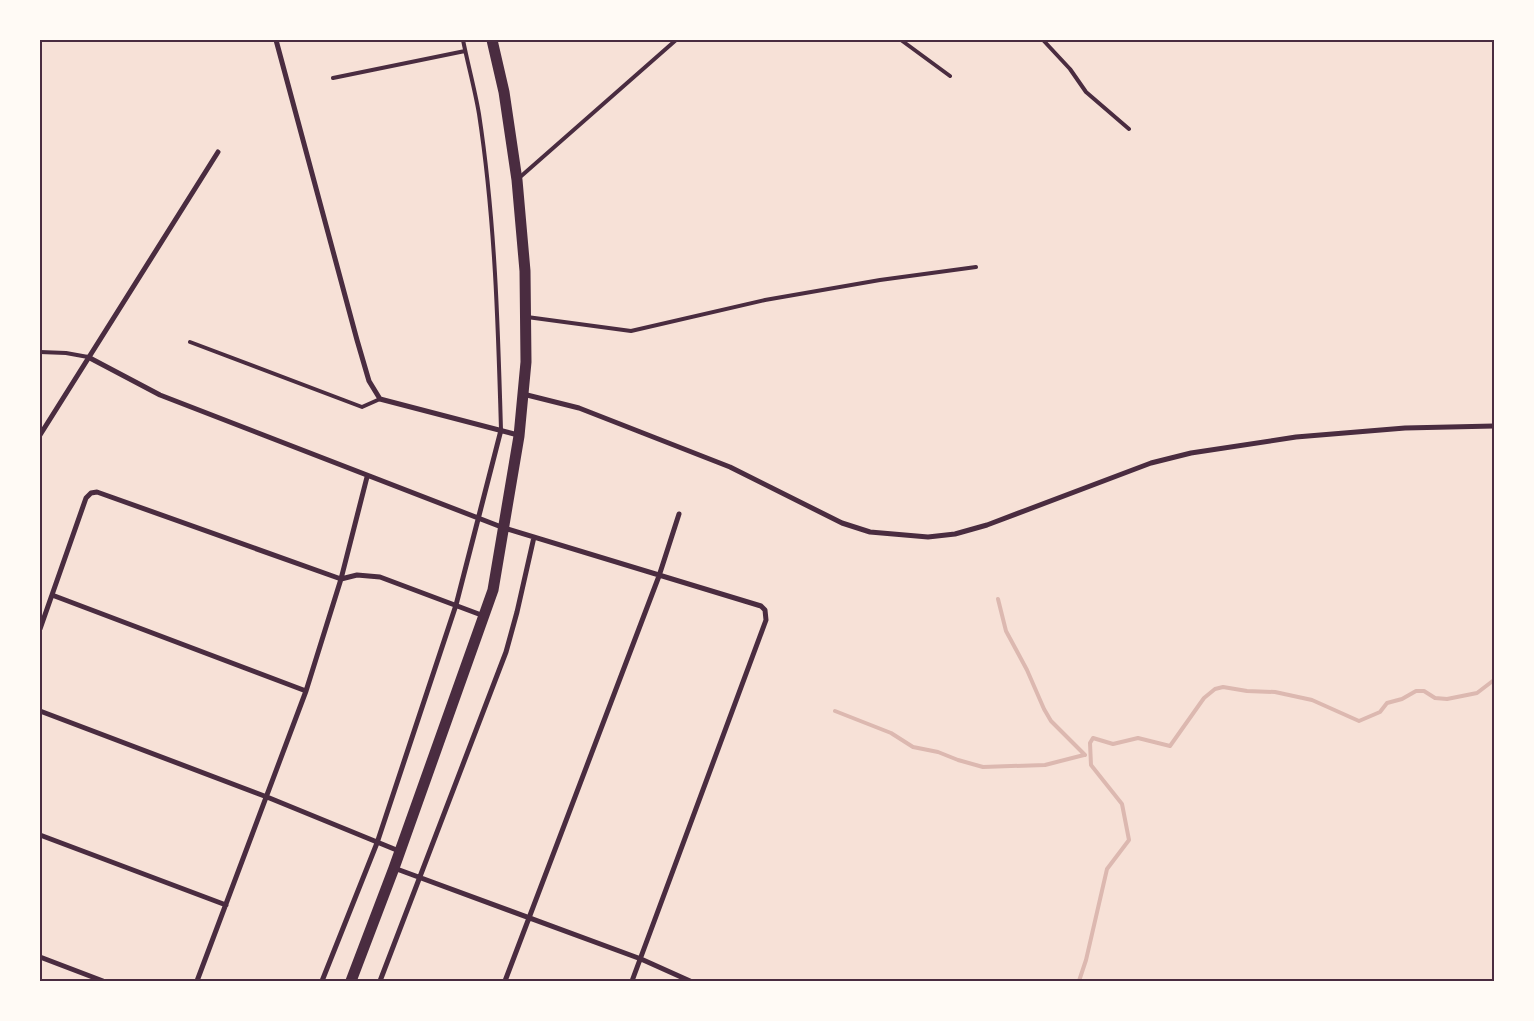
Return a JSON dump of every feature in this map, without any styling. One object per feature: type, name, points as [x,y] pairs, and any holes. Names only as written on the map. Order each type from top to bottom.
[{"type":"main road","points":[[351,981],[394,868],[493,590],[519,436],[523,394],[525,271],[517,180],[504,92],[492,40]]},
{"type":"street","points":[[276,40],[357,340],[369,381],[380,399],[519,436]]},
{"type":"street","points":[[40,435],[218,152]]},
{"type":"street","points":[[88,357],[160,396],[504,528],[761,606],[767,615],[632,981]]},
{"type":"street","points":[[523,394],[579,408],[730,467],[842,523],[870,532],[928,537],[955,534],[987,525],[1151,463],[1199,452],[1296,437],[1404,428],[1494,426]]},
{"type":"street","points":[[322,981],[377,843],[456,605],[500,430]]},
{"type":"street","points":[[197,981],[306,691],[341,579],[367,477]]},
{"type":"street","points":[[40,629],[86,498],[97,492],[341,579],[357,575],[380,577],[484,616]]},
{"type":"street","points":[[505,981],[659,576],[679,514]]},
{"type":"street","points":[[380,981],[506,652],[534,537]]},
{"type":"street","points":[[52,595],[306,691]]},
{"type":"street","points":[[40,711],[267,797],[399,851]]},
{"type":"street","points":[[40,835],[226,905]]},
{"type":"street","points":[[394,868],[529,917],[690,981]]},
{"type":"street","points":[[40,957],[103,981]]},
{"type":"lane","points":[[463,40],[479,113],[490,200],[498,319],[500,430]]},
{"type":"lane","points":[[517,180],[676,40]]},
{"type":"lane","points":[[901,40],[950,76]]},
{"type":"lane","points":[[1043,40],[1070,69],[1091,97],[1129,129]]},
{"type":"lane","points":[[333,78],[465,51]]},
{"type":"lane","points":[[525,316],[631,331],[764,300],[880,280],[976,267]]},
{"type":"lane","points":[[190,342],[362,407],[380,399]]},
{"type":"lane","points":[[40,352],[66,353],[88,357]]},
{"type":"waterway","points":[[998,599],[1006,631],[1027,670],[1044,709],[1051,721],[1085,755]]},
{"type":"waterway","points":[[1079,981],[1086,960],[1107,869],[1129,840],[1122,804],[1091,765],[1090,743],[1093,738],[1113,744],[1138,738],[1170,746],[1204,698],[1215,689],[1223,687],[1247,691],[1275,692],[1312,700],[1359,721],[1380,712],[1387,703],[1402,699],[1416,691],[1424,691],[1435,698],[1447,699],[1477,693],[1494,680]]},
{"type":"waterway","points":[[835,711],[891,733],[913,747],[938,752],[983,767],[1045,765],[1084,755]]}]
